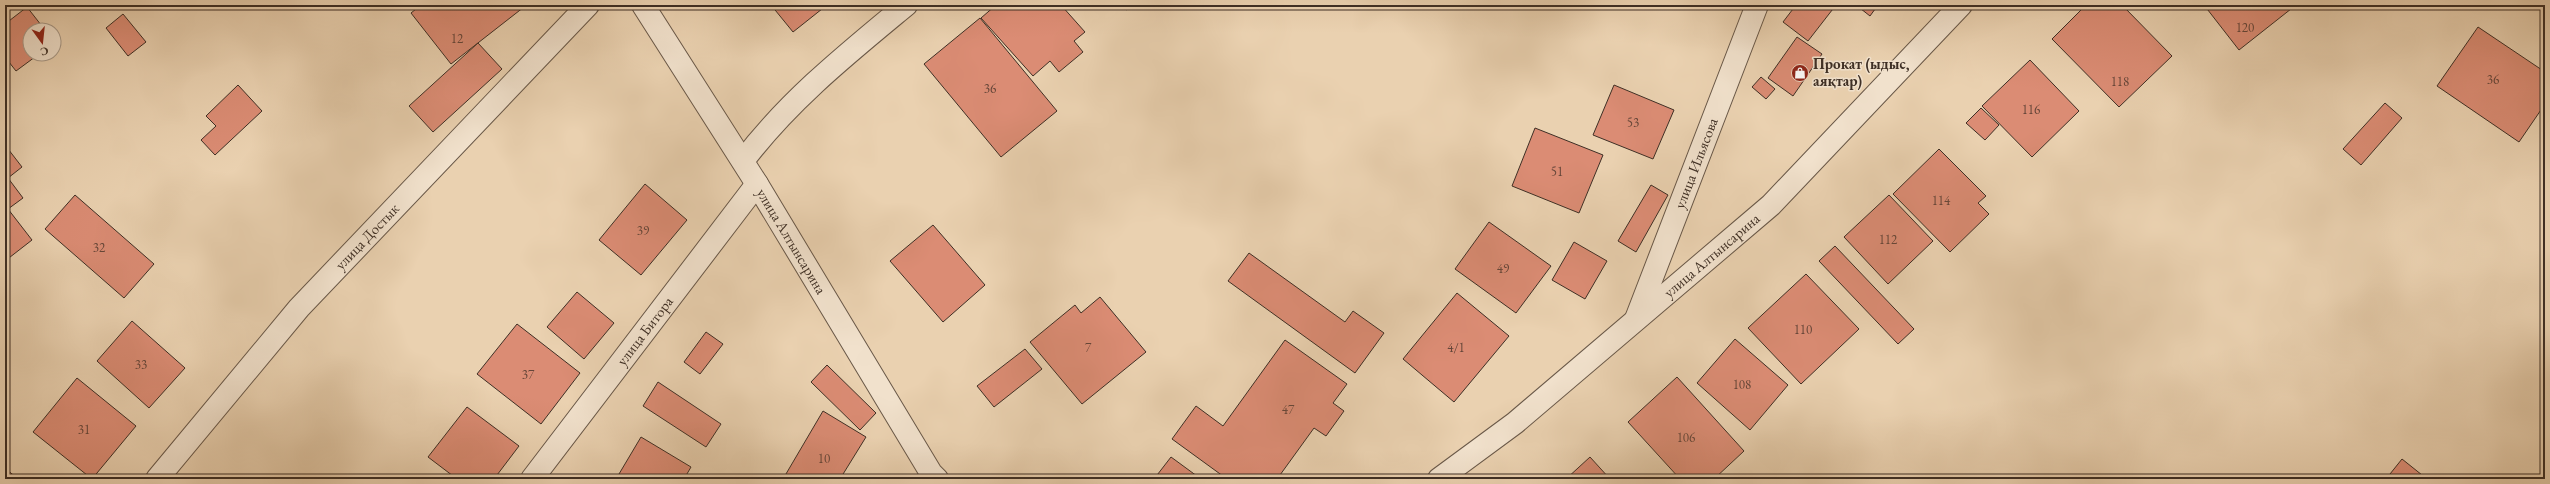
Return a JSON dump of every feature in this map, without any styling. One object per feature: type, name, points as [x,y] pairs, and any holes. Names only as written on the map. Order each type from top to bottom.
[{"type":"street","name":"улица Достык","points":[[158,479],[299,308],[588,5]]},
{"type":"street","name":"улица Алтынсарина","points":[[643,5],[743,161],[932,477]]},
{"type":"street","points":[[743,161],[767,129],[795,102],[833,66],[906,5]]},
{"type":"street","name":"улица Ильясова","points":[[1635,321],[1757,5]]},
{"type":"street","name":"улица Алтынсарина","points":[[1439,479],[1515,423],[1771,205],[1961,5]]},
{"type":"street","name":"улица Битора","points":[[532,479],[757,184]]},
{"type":"building","points":[[421,5],[523,5],[524,7],[451,64],[411,13]]},
{"type":"building","points":[[771,5],[827,5],[793,32]]},
{"type":"building","points":[[996,5],[1061,5],[1085,32],[1074,41],[1083,52],[1059,72],[1050,61],[1033,76],[981,18]]},
{"type":"building","points":[[1122,5],[1133,5],[1126,10]]},
{"type":"building","points":[[1796,5],[1836,5],[1808,41],[1783,22]]},
{"type":"building","points":[[1856,5],[1878,5],[1870,16]]},
{"type":"building","points":[[2086,5],[2122,5],[2172,56],[2119,107],[2052,39]]},
{"type":"building","points":[[2204,5],[2296,5],[2239,50]]},
{"type":"building","points":[[27,7],[39,22],[22,22],[22,62],[28,62],[16,71],[5,57],[5,24]]},
{"type":"building","points":[[123,14],[146,42],[128,56],[106,28]]},
{"type":"building","points":[[980,18],[1057,111],[1001,157],[924,64]]},
{"type":"building","points":[[2478,27],[2545,72],[2545,104],[2519,142],[2437,86]]},
{"type":"building","points":[[1797,37],[1822,54],[1793,96],[1768,78]]},
{"type":"building","points":[[478,43],[502,69],[433,132],[409,106]]},
{"type":"building","points":[[2030,60],[2079,111],[2032,157],[1982,106]]},
{"type":"building","points":[[1761,77],[1775,89],[1766,99],[1752,87]]},
{"type":"building","points":[[238,85],[262,111],[215,155],[201,140],[216,126],[206,116]]},
{"type":"building","points":[[1614,85],[1674,110],[1653,159],[1593,135]]},
{"type":"building","points":[[2385,103],[2402,118],[2361,165],[2343,149]]},
{"type":"building","points":[[1981,108],[1999,125],[1985,140],[1966,123]]},
{"type":"building","points":[[1535,128],[1603,155],[1579,213],[1512,186]]},
{"type":"building","points":[[5,145],[22,167],[8,178],[23,198],[8,209],[32,240],[5,261]]},
{"type":"building","points":[[1939,149],[1986,196],[1978,203],[1989,214],[1950,252],[1893,194]]},
{"type":"building","points":[[645,184],[687,220],[641,275],[599,240]]},
{"type":"building","points":[[1651,185],[1668,195],[1636,252],[1618,241]]},
{"type":"building","points":[[75,195],[154,264],[124,298],[45,229]]},
{"type":"building","points":[[1889,195],[1933,241],[1888,284],[1844,237]]},
{"type":"building","points":[[1489,222],[1551,266],[1516,313],[1455,269]]},
{"type":"building","points":[[933,225],[985,285],[943,322],[890,261]]},
{"type":"building","points":[[1574,242],[1607,261],[1585,299],[1552,280]]},
{"type":"building","points":[[1835,246],[1914,329],[1898,344],[1819,261]]},
{"type":"building","points":[[1249,253],[1345,322],[1353,311],[1384,333],[1355,373],[1228,281]]},
{"type":"building","points":[[1806,274],[1859,329],[1801,384],[1748,328]]},
{"type":"building","points":[[577,292],[614,323],[584,359],[547,327]]},
{"type":"building","points":[[1457,293],[1509,336],[1454,402],[1403,359]]},
{"type":"building","points":[[1100,297],[1146,352],[1082,404],[1030,342],[1075,305],[1081,313]]},
{"type":"building","points":[[132,321],[185,368],[149,408],[97,361]]},
{"type":"building","points":[[517,324],[580,373],[541,424],[477,374]]},
{"type":"building","points":[[706,332],[723,344],[700,374],[684,362]]},
{"type":"building","points":[[1735,339],[1788,385],[1750,430],[1697,383]]},
{"type":"building","points":[[1285,340],[1347,384],[1333,403],[1344,411],[1326,436],[1314,428],[1280,475],[1286,479],[1227,479],[1172,439],[1196,406],[1223,426]]},
{"type":"building","points":[[1025,349],[1042,369],[994,407],[977,386]]},
{"type":"building","points":[[827,365],[876,413],[860,430],[811,382]]},
{"type":"building","points":[[1677,377],[1744,451],[1714,479],[1680,479],[1628,422]]},
{"type":"building","points":[[77,378],[136,426],[92,479],[33,432]]},
{"type":"building","points":[[658,382],[721,424],[706,447],[643,406]]},
{"type":"building","points":[[467,407],[519,446],[494,479],[457,479],[428,457]]},
{"type":"building","points":[[823,411],[866,437],[840,479],[783,479]]},
{"type":"building","points":[[641,437],[691,467],[684,479],[627,479],[619,474]]},
{"type":"building","points":[[1171,457],[1201,479],[1154,479]]},
{"type":"building","points":[[1590,457],[1610,479],[1566,479]]},
{"type":"building","points":[[2402,459],[2427,479],[2386,479]]},
{"type":"building","points":[[5,468],[18,479],[5,479]]},
{"type":"place","name":"Прокат (ыдыс, аяқтар)","points":[[1800,73]]}]
